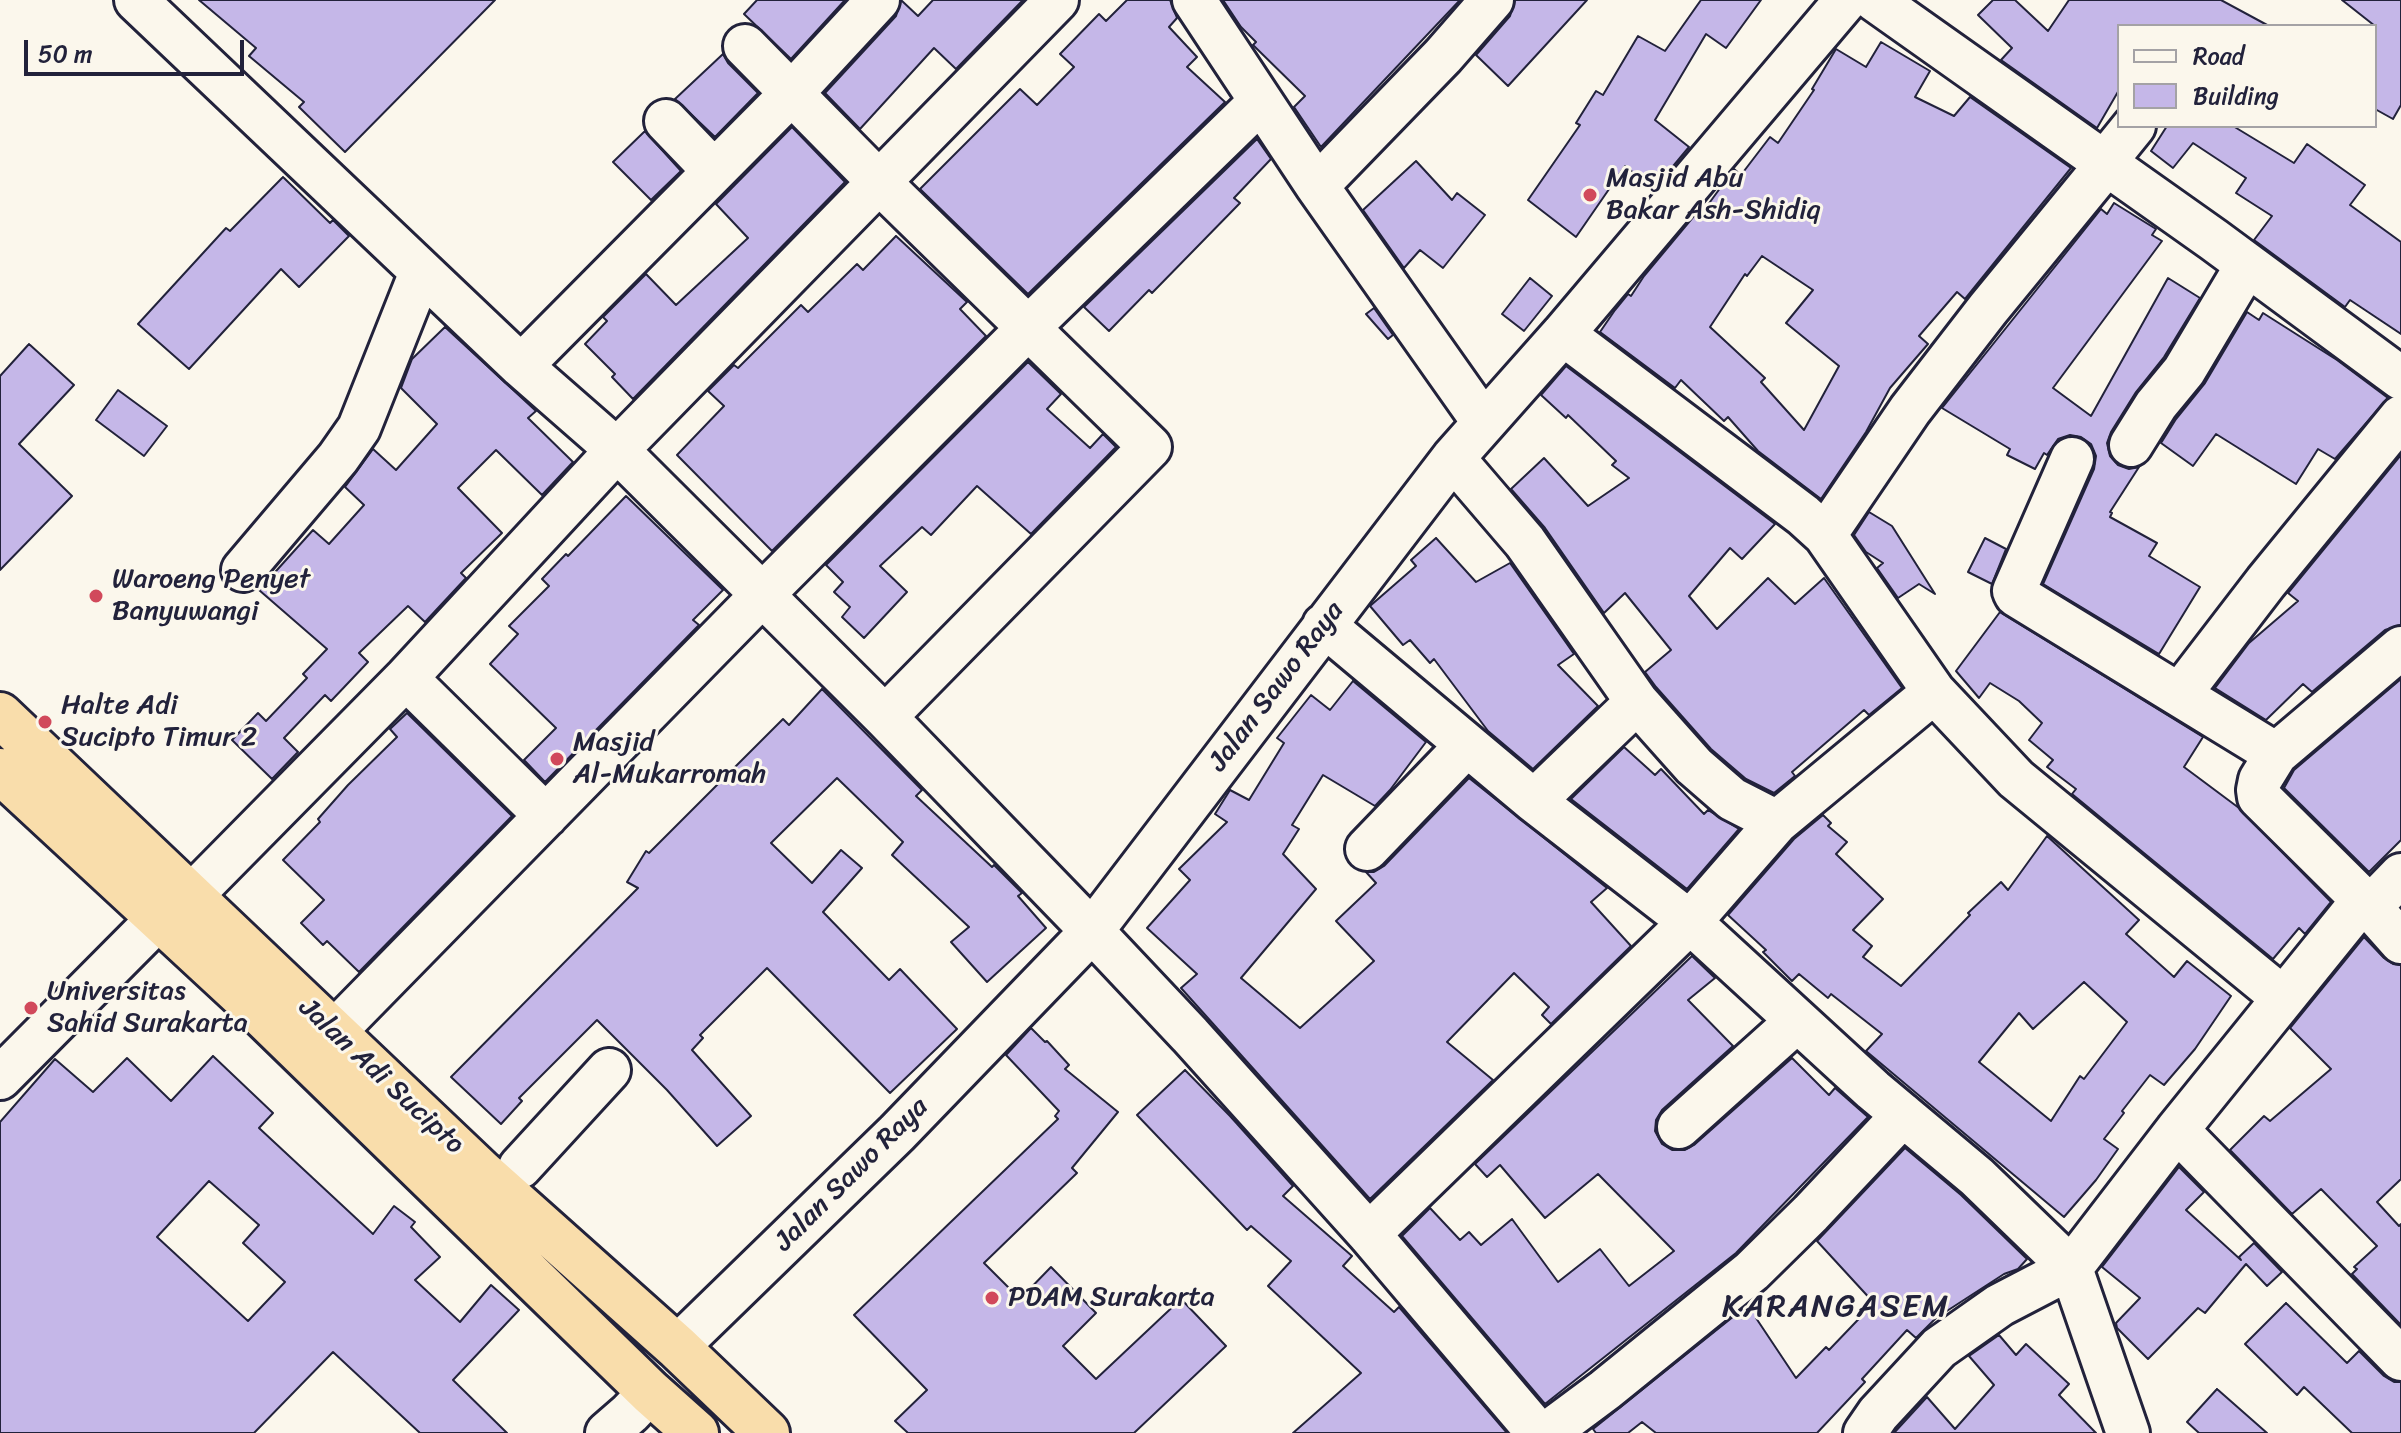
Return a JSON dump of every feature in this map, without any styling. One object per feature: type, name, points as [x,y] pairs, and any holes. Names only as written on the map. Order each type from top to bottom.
[{"type":"highway","name":"Jalan Adi Sucipto","points":[[0,715],[174,908],[243,996],[650,1392],[696,1433]]},
{"type":"highway","name":"Jalan Adi Sucipto","points":[[0,771],[333,1033],[767,1433]]},
{"type":"street","points":[[136,0],[521,366],[617,450],[885,717],[1092,931],[1369,1234],[1538,1433]]},
{"type":"street","points":[[521,366],[791,94],[878,0]]},
{"type":"street","points":[[0,1078],[406,678],[617,450],[1057,0]]},
{"type":"street","points":[[1194,0],[1317,186],[1484,423]]},
{"type":"street","points":[[1317,186],[1443,56],[1492,0]]},
{"type":"street","name":"Jalan Sawo Raya","points":[[677,1347],[897,1133],[1092,931],[1453,458],[1563,334],[1846,0]]},
{"type":"street","points":[[1875,0],[2401,378]]},
{"type":"street","points":[[745,46],[1150,447],[885,717]]},
{"type":"street","points":[[333,1033],[762,595],[1029,327],[1260,102]]},
{"type":"street","points":[[666,121],[714,171]]},
{"type":"street","points":[[1825,535],[1910,410],[2132,128]]},
{"type":"street","points":[[2131,445],[2156,405],[2184,371],[2247,265]]},
{"type":"street","points":[[243,570],[338,458],[359,428],[421,272]]},
{"type":"street","points":[[1563,334],[1803,515],[1825,535],[1934,692],[2016,779],[2283,998]]},
{"type":"street","points":[[2180,694],[2266,582],[2401,417]]},
{"type":"street","points":[[1453,458],[1525,542],[1637,702],[1715,785],[1752,811],[1777,822]]},
{"type":"street","points":[[2072,459],[2014,591],[2276,754]]},
{"type":"street","points":[[1324,625],[1534,801],[1690,922],[1797,1021],[1977,1177],[2071,1268],[2128,1433]]},
{"type":"street","points":[[2401,648],[2276,754],[2260,780],[2258,790],[2259,797],[2401,942]]},
{"type":"street","points":[[406,678],[546,816]]},
{"type":"street","points":[[1369,1234],[1690,922],[1777,822],[1934,692]]},
{"type":"street","points":[[1534,801],[1637,702]]},
{"type":"street","points":[[1367,849],[1467,745]]},
{"type":"street","points":[[1865,1433],[1888,1402],[1939,1348],[2000,1305],[2071,1268],[2283,998],[2366,904],[2401,875]]},
{"type":"street","points":[[1679,1127],[1797,1021]]},
{"type":"street","points":[[520,1167],[609,1070]]},
{"type":"street","points":[[1547,1433],[1752,1271],[1903,1115]]},
{"type":"street","points":[[2177,1130],[2401,1359]]},
{"type":"street","points":[[607,1433],[650,1392]]},
{"type":"building","points":[[199,0],[495,0],[345,152],[299,107],[304,102],[249,56],[256,48]]},
{"type":"building","points":[[757,0],[845,0],[791,59],[744,14]]},
{"type":"building","points":[[901,0],[918,16],[933,0],[1023,0],[956,69],[934,48],[860,129],[825,93],[896,16]]},
{"type":"building","points":[[1127,0],[1170,0],[1177,18],[1169,27],[1197,57],[1187,67],[1225,102],[1028,294],[920,189],[1020,89],[1037,105],[1074,67],[1060,54],[1099,14],[1106,21]]},
{"type":"building","points":[[1223,0],[1460,0],[1321,147],[1294,107],[1305,96],[1253,45],[1256,42],[1241,27]]},
{"type":"building","points":[[1515,0],[1587,0],[1508,86],[1476,55],[1510,16]]},
{"type":"building","points":[[1701,0],[1761,0],[1726,48],[1706,34],[1655,120],[1689,147],[1654,189],[1625,166],[1576,237],[1528,200],[1580,125],[1576,123],[1596,91],[1603,95],[1638,36],[1665,51]]},
{"type":"building","points":[[1993,0],[2015,0],[2048,31],[2069,0],[2221,0],[2265,24],[2117,24],[2117,93],[2097,128],[2001,60],[2012,48],[1978,15]]},
{"type":"building","points":[[2342,0],[2401,0],[2401,105],[2393,119],[2377,110],[2377,24],[2372,24]]},
{"type":"building","points":[[1881,42],[1930,71],[1915,97],[1954,116],[1970,97],[2071,168],[1965,299],[1957,292],[1919,336],[1928,344],[1890,388],[1866,432],[1821,499],[1758,451],[1728,417],[1724,421],[1681,380],[1675,388],[1600,332],[1699,210],[1702,213],[1734,169],[1741,175],[1770,137],[1778,143],[1814,90],[1836,49],[1866,67]],"holes":[[[1762,256],[1813,290],[1786,323],[1839,366],[1804,430],[1761,382],[1765,378],[1710,327],[1745,274],[1747,276]]]},
{"type":"building","points":[[723,54],[758,93],[715,137],[675,99]]},
{"type":"building","points":[[792,127],[845,182],[633,399],[612,377],[615,374],[585,344],[607,321],[603,317],[646,274],[676,305],[748,238],[716,204]]},
{"type":"building","points":[[2166,128],[2236,128],[2294,163],[2307,144],[2365,185],[2350,205],[2401,242],[2401,334],[2350,300],[2345,307],[2254,240],[2272,216],[2236,193],[2246,178],[2193,143],[2173,168],[2151,151]]},
{"type":"building","points":[[645,131],[681,171],[651,200],[613,162]]},
{"type":"building","points":[[1257,139],[1271,159],[1234,198],[1240,203],[1152,293],[1149,290],[1109,331],[1084,307]]},
{"type":"building","points":[[1416,161],[1452,200],[1457,193],[1485,215],[1443,268],[1420,250],[1404,268],[1363,210]]},
{"type":"building","points":[[283,177],[330,223],[333,220],[349,236],[299,287],[281,269],[189,369],[138,324],[226,228],[230,231]]},
{"type":"building","points":[[2114,203],[2156,229],[2152,235],[2162,241],[2053,388],[2091,416],[2168,278],[2200,298],[2164,357],[2136,392],[2107,443],[2110,456],[2118,465],[2129,469],[2139,467],[2110,512],[2110,517],[2157,543],[2149,556],[2200,587],[2159,654],[2043,584],[2094,469],[2096,456],[2091,444],[2081,437],[2070,435],[2058,439],[2047,455],[2044,453],[2035,469],[2007,455],[2010,449],[1942,408],[2101,209],[2107,214]]},
{"type":"building","points":[[896,236],[967,302],[960,309],[986,336],[772,551],[677,455],[724,406],[708,391],[734,365],[738,368],[801,305],[808,312],[857,264],[863,270]]},
{"type":"building","points":[[1530,278],[1552,296],[1524,331],[1502,314]]},
{"type":"building","points":[[1374,308],[1393,335],[1388,339],[1366,314]]},
{"type":"building","points":[[2247,312],[2259,320],[2263,313],[2337,360],[2388,398],[2335,459],[2318,449],[2296,484],[2216,434],[2193,466],[2161,443],[2205,383]]},
{"type":"building","points":[[445,327],[536,411],[528,418],[573,462],[542,495],[496,450],[458,488],[502,533],[461,573],[466,578],[425,622],[408,606],[359,653],[368,662],[331,701],[325,695],[284,738],[298,752],[272,779],[232,740],[258,713],[266,721],[307,678],[303,674],[327,649],[259,590],[313,530],[329,544],[364,505],[345,487],[373,449],[396,470],[437,424],[401,388],[412,359]]},
{"type":"building","points":[[29,344],[74,385],[19,444],[72,496],[0,570],[0,376]]},
{"type":"building","points":[[1028,362],[1061,394],[1047,409],[1090,448],[1103,434],[1116,447],[1031,534],[977,486],[931,535],[922,527],[880,566],[907,592],[864,638],[842,617],[850,607],[834,592],[843,582],[826,565]]},
{"type":"building","points":[[1566,366],[1775,524],[1742,559],[1730,548],[1689,596],[1717,629],[1768,578],[1795,604],[1824,578],[1902,688],[1869,715],[1864,710],[1792,772],[1795,776],[1774,793],[1746,779],[1711,749],[1656,687],[1645,672],[1671,650],[1625,593],[1604,613],[1545,528],[1511,489],[1544,458],[1588,506],[1629,478],[1612,465],[1616,461],[1568,415],[1566,418],[1541,395]]},
{"type":"building","points":[[118,390],[167,426],[144,456],[96,420]]},
{"type":"building","points":[[2401,455],[2401,625],[2385,630],[2312,692],[2303,684],[2266,720],[2215,688],[2249,643],[2298,601],[2288,593]]},
{"type":"building","points":[[626,496],[723,590],[693,620],[699,625],[545,782],[524,760],[556,728],[490,664],[518,634],[509,626],[549,586],[542,579]]},
{"type":"building","points":[[1869,512],[1892,526],[1935,594],[1919,584],[1898,598],[1877,568],[1883,563],[1866,552],[1854,535]]},
{"type":"building","points":[[1436,538],[1476,582],[1510,563],[1574,654],[1558,665],[1598,706],[1533,769],[1488,731],[1434,659],[1430,663],[1410,640],[1403,645],[1370,606],[1416,566],[1411,560]]},
{"type":"building","points":[[1985,538],[2006,549],[1992,584],[1968,572]]},
{"type":"building","points":[[2000,612],[2203,737],[2184,767],[2239,808],[2331,902],[2305,934],[2299,928],[2273,959],[2072,794],[2076,789],[2047,767],[2053,760],[2029,740],[2042,723],[2019,701],[1990,683],[1979,698],[1956,671]]},
{"type":"building","points":[[2401,679],[2401,840],[2369,872],[2284,788],[2294,770]]},
{"type":"building","points":[[1353,681],[1426,742],[1375,806],[1323,775],[1292,825],[1299,829],[1283,854],[1316,889],[1241,978],[1300,1028],[1374,961],[1336,921],[1376,883],[1366,872],[1374,872],[1384,866],[1469,778],[1607,888],[1591,902],[1631,946],[1551,1024],[1542,1015],[1549,1007],[1514,973],[1447,1042],[1493,1080],[1370,1199],[1181,988],[1197,974],[1147,928],[1190,880],[1179,869],[1227,822],[1215,814],[1230,790],[1249,800],[1284,743],[1277,738],[1311,695],[1330,710]]},
{"type":"building","points":[[822,689],[922,790],[916,796],[1022,893],[1018,896],[1046,928],[987,982],[951,942],[969,927],[892,855],[903,842],[837,778],[771,843],[812,883],[841,850],[862,868],[823,912],[889,980],[900,969],[957,1029],[890,1093],[767,968],[700,1035],[703,1038],[692,1050],[751,1116],[717,1146],[667,1090],[597,1020],[519,1098],[522,1101],[501,1124],[451,1077],[638,888],[627,882],[646,851],[649,853],[783,719],[789,725]]},
{"type":"building","points":[[407,713],[512,816],[359,972],[327,941],[323,945],[301,923],[324,900],[283,860],[320,822],[318,819],[348,785],[397,737],[390,729]]},
{"type":"building","points":[[1624,747],[1655,775],[1661,769],[1704,814],[1708,810],[1739,829],[1687,889],[1571,799]]},
{"type":"building","points":[[1823,815],[1831,823],[1828,826],[1847,842],[1836,854],[1883,899],[1853,930],[1872,946],[1863,957],[1901,986],[2001,882],[2008,890],[2047,836],[2139,920],[2126,934],[2174,977],[2187,961],[2231,996],[2195,1049],[2164,1085],[2150,1075],[2122,1111],[2124,1113],[2104,1139],[2118,1149],[2064,1217],[1866,1051],[1882,1034],[1831,994],[1828,998],[1799,974],[1792,981],[1763,952],[1766,950],[1728,915],[1794,839]],"holes":[[[2084,982],[2127,1022],[2084,1079],[2080,1076],[2051,1121],[1979,1062],[2019,1013],[2033,1029]]]},
{"type":"building","points":[[2364,937],[2384,958],[2401,965],[2401,1179],[2377,1202],[2399,1226],[2401,1224],[2401,1325],[2352,1274],[2357,1269],[2354,1267],[2377,1246],[2321,1189],[2292,1214],[2230,1150],[2264,1116],[2270,1121],[2331,1069],[2290,1028]]},
{"type":"building","points":[[1692,956],[1715,978],[1688,1000],[1733,1046],[1662,1110],[1656,1120],[1655,1131],[1662,1144],[1672,1150],[1685,1150],[1694,1145],[1792,1058],[1829,1095],[1835,1088],[1868,1117],[1736,1253],[1545,1404],[1402,1236],[1430,1208],[1460,1240],[1469,1232],[1481,1245],[1512,1219],[1558,1282],[1600,1249],[1629,1286],[1674,1251],[1598,1174],[1545,1218],[1500,1165],[1487,1177],[1475,1164]]},
{"type":"building","points":[[1031,1028],[1069,1065],[1065,1069],[1118,1112],[1072,1168],[1077,1173],[984,1263],[1020,1299],[1051,1267],[1096,1313],[1063,1346],[1096,1379],[1181,1299],[1226,1346],[1134,1433],[908,1433],[895,1421],[927,1390],[854,1315],[1058,1119],[1055,1116],[1059,1111],[1006,1055]]},
{"type":"building","points":[[213,1056],[273,1113],[259,1128],[373,1234],[394,1206],[415,1222],[411,1227],[440,1257],[415,1280],[460,1322],[491,1285],[519,1310],[453,1380],[507,1433],[420,1433],[333,1352],[254,1433],[0,1433],[0,1122],[55,1059],[93,1092],[127,1058],[171,1101]],"holes":[[[209,1181],[259,1225],[243,1243],[285,1282],[248,1321],[157,1237]]]},
{"type":"building","points":[[1185,1070],[1293,1186],[1283,1196],[1352,1256],[1343,1266],[1394,1312],[1399,1307],[1507,1433],[1293,1433],[1361,1373],[1268,1286],[1291,1261],[1251,1226],[1247,1230],[1137,1115]]},
{"type":"building","points":[[1905,1148],[1961,1195],[2027,1259],[2018,1269],[2004,1274],[1936,1318],[1916,1338],[1907,1330],[1862,1379],[1865,1382],[1817,1433],[1656,1433],[1642,1422],[1628,1433],[1596,1433],[1593,1429],[1754,1300],[1764,1313],[1756,1318],[1796,1378],[1826,1347],[1829,1350],[1874,1303],[1817,1241]]},
{"type":"building","points":[[2179,1167],[2204,1192],[2186,1210],[2241,1260],[2239,1257],[2254,1243],[2282,1272],[2267,1286],[2246,1264],[2205,1313],[2198,1308],[2148,1359],[2117,1328],[2116,1323],[2140,1298],[2102,1267]]},
{"type":"building","points":[[2286,1303],[2347,1363],[2359,1351],[2384,1376],[2401,1382],[2401,1433],[2352,1433],[2304,1387],[2297,1395],[2245,1344]]},
{"type":"building","points":[[1999,1335],[2016,1355],[2026,1344],[2069,1384],[2059,1395],[2096,1433],[1894,1433],[1927,1397],[1955,1429],[1994,1385],[1969,1356]]},
{"type":"building","points":[[2217,1389],[2267,1433],[2199,1433],[2187,1422]]},
{"type":"place","name":"Masjid Abu Bakar Ash-Shidiq","points":[[1590,195]]},
{"type":"place","name":"Waroeng Penyet Banyuwangi","points":[[96,596]]},
{"type":"place","name":"Halte Adi Sucipto Timur 2","points":[[45,722]]},
{"type":"place","name":"Masjid Al-Mukarromah","points":[[557,759]]},
{"type":"place","name":"Universitas Sahid Surakarta","points":[[31,1008]]},
{"type":"place","name":"PDAM Surakarta","points":[[992,1298]]},
{"type":"district","name":"KARANGASEM","points":[[1836,1308]]}]
